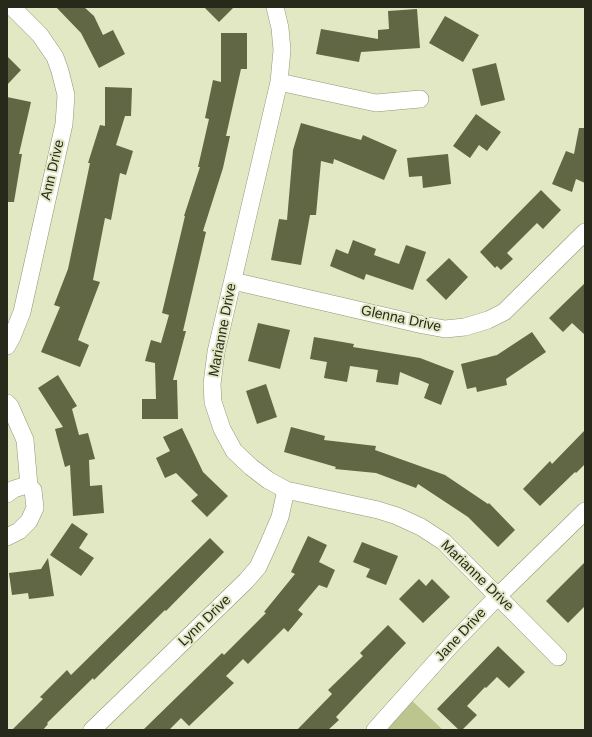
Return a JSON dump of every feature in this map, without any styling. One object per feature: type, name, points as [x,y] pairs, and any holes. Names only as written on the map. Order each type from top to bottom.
[{"type":"street","name":"Ann Drive","points":[[7,346],[22,312],[64,124],[66,96],[55,57],[40,35],[12,7]]},
{"type":"street","name":"Marianne Drive","points":[[275,7],[280,28],[282,50],[279,82],[216,352],[212,384],[213,402],[222,430],[234,450],[251,467],[268,480],[286,490],[378,510],[397,516],[421,527],[444,542],[558,657]]},
{"type":"street","points":[[279,82],[376,103],[420,99]]},
{"type":"street","name":"Glenna Drive","points":[[233,281],[422,325],[445,328],[465,327],[488,320],[504,312],[585,232]]},
{"type":"street","points":[[7,403],[10,406],[25,440],[29,486],[33,490],[35,508],[30,521],[18,532],[7,537]]},
{"type":"street","points":[[7,494],[22,486],[29,486]]},
{"type":"street","name":"Lynn Drive","points":[[92,730],[246,581],[258,567],[280,517],[286,490]]},
{"type":"street","name":"Jane Drive","points":[[375,730],[498,596],[585,511]]},
{"type":"green space","points":[[406,695],[443,730],[390,730],[382,722]]},
{"type":"building","points":[[56,7],[84,7],[94,16],[103,35],[113,30],[125,54],[99,68],[81,33]]},
{"type":"building","points":[[204,7],[234,7],[219,22]]},
{"type":"building","points":[[417,9],[420,48],[361,52],[359,62],[316,54],[321,29],[378,39],[378,30],[389,29],[388,11]]},
{"type":"building","points":[[445,16],[479,35],[463,62],[429,43]]},
{"type":"building","points":[[221,33],[247,33],[247,69],[241,69],[226,136],[230,136],[223,168],[203,231],[206,232],[183,331],[186,331],[173,380],[177,380],[178,419],[142,419],[142,399],[156,399],[155,363],[145,361],[151,340],[161,343],[169,315],[162,313],[184,216],[200,167],[198,167],[209,119],[205,118],[213,80],[221,82]]},
{"type":"building","points":[[7,56],[21,70],[7,85]]},
{"type":"building","points":[[496,63],[505,100],[481,106],[472,69]]},
{"type":"building","points":[[105,87],[132,88],[131,116],[125,116],[116,145],[133,151],[126,175],[120,173],[111,220],[105,218],[93,280],[100,282],[78,340],[89,345],[80,367],[41,352],[60,307],[54,305],[68,269],[90,163],[88,163],[100,125],[105,126]]},
{"type":"building","points":[[7,97],[31,102],[19,154],[22,154],[14,202],[7,202]]},
{"type":"building","points":[[476,114],[501,132],[487,151],[479,145],[470,158],[453,146]]},
{"type":"building","points":[[301,123],[361,140],[363,135],[397,150],[384,180],[334,159],[333,164],[321,161],[316,215],[310,215],[301,265],[271,260],[279,219],[287,220],[293,150]]},
{"type":"building","points":[[579,128],[585,128],[585,183],[576,179],[572,192],[552,184],[566,151],[574,154]]},
{"type":"building","points":[[448,154],[451,184],[423,188],[422,176],[409,177],[407,158]]},
{"type":"building","points":[[541,190],[561,210],[543,229],[537,223],[507,253],[513,259],[501,270],[497,266],[495,268],[480,252]]},
{"type":"building","points":[[353,240],[376,249],[374,255],[399,264],[406,245],[426,252],[413,290],[366,274],[364,280],[330,266],[336,249],[348,254]]},
{"type":"building","points":[[449,258],[468,277],[446,300],[426,280]]},
{"type":"building","points":[[585,283],[585,335],[572,323],[563,332],[549,318]]},
{"type":"building","points":[[258,323],[290,330],[280,369],[248,361]]},
{"type":"building","points":[[532,332],[546,352],[506,379],[507,385],[477,392],[476,387],[467,389],[461,364],[497,355]]},
{"type":"building","points":[[314,337],[354,344],[353,347],[420,358],[454,371],[441,405],[424,398],[429,384],[400,372],[398,385],[376,382],[378,370],[350,366],[347,382],[324,378],[327,362],[310,359]]},
{"type":"building","points":[[58,375],[77,406],[72,409],[79,435],[88,433],[95,459],[89,460],[90,486],[102,485],[104,513],[73,516],[70,465],[65,467],[55,429],[63,427],[38,388]]},
{"type":"building","points":[[266,384],[277,417],[257,424],[246,391]]},
{"type":"building","points":[[291,427],[325,436],[324,440],[376,446],[375,450],[445,475],[488,504],[489,503],[515,530],[498,547],[468,517],[418,484],[416,488],[376,473],[335,469],[336,467],[284,452]]},
{"type":"building","points":[[182,428],[203,472],[228,496],[207,517],[191,501],[198,495],[176,473],[165,478],[156,458],[170,451],[163,437]]},
{"type":"building","points":[[585,430],[585,464],[540,506],[523,489],[550,461],[552,464]]},
{"type":"building","points":[[72,523],[88,534],[79,548],[94,558],[81,576],[50,555]]},
{"type":"building","points":[[308,536],[327,545],[319,562],[335,570],[327,588],[319,585],[298,610],[303,614],[288,632],[284,628],[248,664],[243,659],[226,676],[234,683],[189,726],[181,718],[169,730],[143,730],[222,653],[224,655],[266,613],[264,612],[295,574],[291,572]]},
{"type":"building","points":[[210,538],[224,552],[166,611],[165,610],[94,680],[93,678],[47,723],[48,724],[43,730],[12,730],[43,699],[40,697],[67,670],[71,675]]},
{"type":"building","points":[[362,542],[398,556],[386,585],[366,577],[370,569],[353,562]]},
{"type":"building","points":[[48,558],[54,596],[29,599],[28,593],[12,595],[9,573],[41,569]]},
{"type":"building","points":[[585,562],[585,606],[568,623],[546,601]]},
{"type":"building","points":[[419,579],[426,586],[432,579],[450,597],[423,623],[399,599]]},
{"type":"building","points":[[388,625],[406,643],[336,717],[339,720],[328,730],[297,730],[332,694],[328,690],[363,656],[360,653]]},
{"type":"building","points":[[498,646],[525,672],[509,688],[497,677],[486,688],[485,687],[467,706],[477,715],[462,730],[459,730],[437,709]]}]
